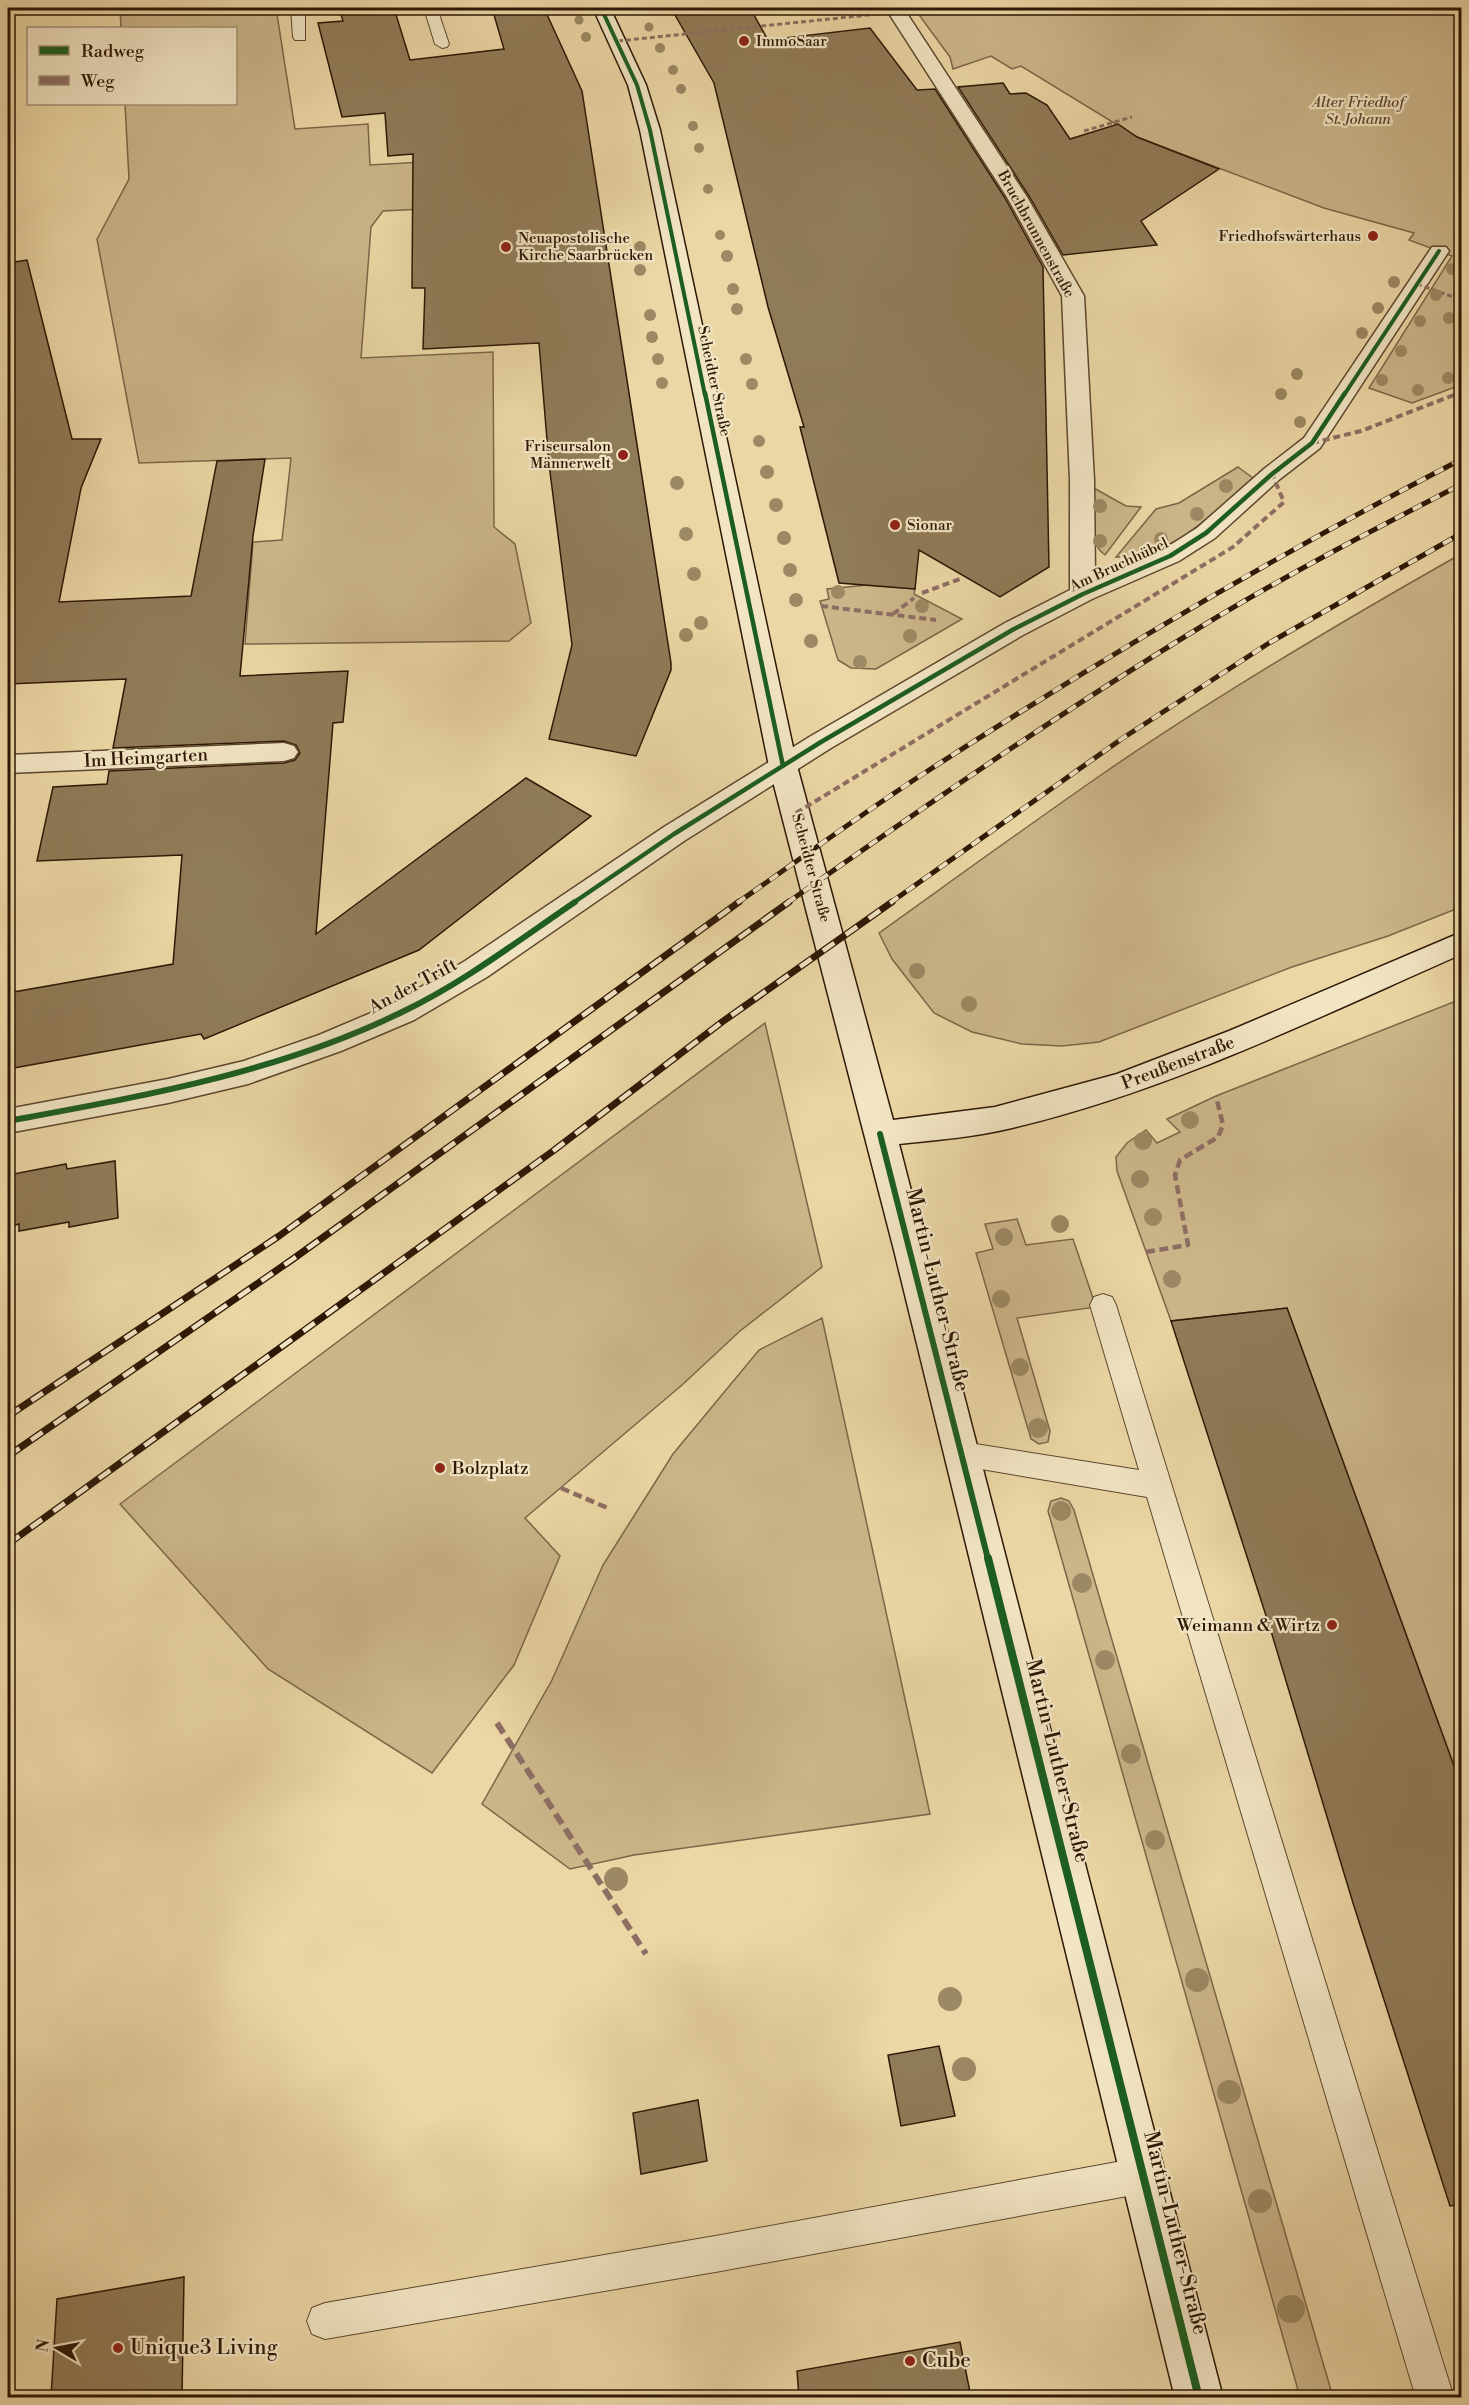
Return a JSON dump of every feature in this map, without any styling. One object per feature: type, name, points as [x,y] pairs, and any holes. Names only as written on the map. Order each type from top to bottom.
[{"type":"street","name":"Scheidter Straße","points":[[601,8],[637,86],[651,130],[783,766],[880,1134]]},
{"type":"street","name":"Bruchbrunnenstraße","points":[[897,12],[1017,197],[1073,296],[1082,480],[1083,594]]},
{"type":"street","name":"Am Bruchhübel","points":[[783,766],[1014,629],[1083,594],[1170,556],[1206,533],[1272,474],[1312,443],[1439,251]]},
{"type":"street","name":"Im Heimgarten","points":[[8,764],[284,752]]},
{"type":"street","name":"An der Trift","points":[[8,1121],[168,1092],[248,1071],[330,1043],[403,1012],[476,969],[665,840],[783,766]]},
{"type":"street","name":"Preußenstraße","points":[[880,1134],[1009,1117],[1138,1080],[1210,1052],[1461,942]]},
{"type":"street","name":"Martin-Luther-Straße","points":[[880,1134],[963,1454],[1198,2397]]},
{"type":"lane","points":[[298,8],[300,37]]},
{"type":"lane","points":[[430,8],[442,44]]},
{"type":"lane","points":[[1103,1305],[1435,2397]]},
{"type":"lane","points":[[963,1454],[1159,1486]]},
{"type":"lane","points":[[325,2321],[721,2253],[1144,2175]]},
{"type":"green space","points":[[120,8],[276,8],[295,129],[368,124],[370,165],[441,161],[444,208],[383,211],[371,227],[361,358],[493,352],[494,527],[515,544],[531,623],[509,641],[245,644],[253,542],[282,540],[291,458],[139,463],[97,239],[129,179],[125,105],[237,105],[237,27],[121,27]]},
{"type":"green space","name":"Alter Friedhof St. Johann","points":[[914,8],[1461,8],[1461,385],[1412,403],[1369,388],[1452,256],[1409,240],[1414,233],[1324,208],[1137,137],[1021,66],[1012,69],[991,56],[953,69],[950,57]]},
{"type":"green space","points":[[1238,467],[1253,478],[1207,519],[1173,542],[1155,550],[1136,556],[1116,557],[1156,509],[1179,503]]},
{"type":"green space","points":[[1092,487],[1126,506],[1141,507],[1105,555],[1099,549],[1092,533]]},
{"type":"green space","points":[[1461,554],[1461,907],[1388,936],[1292,967],[1099,1042],[1062,1046],[1022,1044],[972,1032],[934,1013],[892,959],[879,933],[1073,795],[1189,716],[1324,633]]},
{"type":"green space","points":[[867,585],[915,589],[914,594],[962,619],[876,669],[851,668],[838,660],[820,601],[829,599],[827,589]]},
{"type":"green space","points":[[1461,999],[1461,1785],[1287,1308],[1171,1321],[1117,1171],[1116,1157],[1127,1143],[1146,1130],[1157,1143],[1180,1132],[1167,1119],[1216,1096]]},
{"type":"green space","points":[[765,1023],[822,1267],[740,1331],[682,1385],[525,1518],[560,1556],[514,1665],[432,1773],[268,1669],[120,1504]]},
{"type":"green space","points":[[1017,1219],[1026,1245],[1073,1239],[1096,1307],[1017,1318],[1050,1431],[1048,1442],[1039,1444],[1031,1439],[976,1253],[993,1249],[985,1224]]},
{"type":"green space","points":[[822,1318],[930,1814],[634,1855],[570,1869],[482,1804],[552,1680],[603,1565],[673,1454],[759,1350]]},
{"type":"green space","points":[[1061,1498],[1069,1501],[1074,1510],[1333,2397],[1300,2397],[1048,1511],[1051,1501]]},
{"type":"building","points":[[339,8],[394,8],[410,60],[504,49],[492,8],[544,8],[582,91],[671,663],[671,670],[636,756],[549,739],[572,645],[549,464],[539,343],[423,349],[425,288],[412,288],[413,154],[388,156],[385,113],[342,117],[318,23],[343,21]]},
{"type":"building","points":[[671,8],[750,8],[768,40],[870,28],[917,90],[935,89],[1005,198],[1043,267],[1049,567],[1000,597],[919,550],[915,589],[839,583],[800,427],[804,427],[768,307],[714,83]]},
{"type":"building","points":[[1003,83],[1010,94],[1026,93],[1047,105],[1070,139],[1118,124],[1137,137],[1219,169],[1141,221],[1157,245],[1063,255],[1029,196],[958,87]]},
{"type":"building","points":[[27,260],[72,439],[101,439],[81,488],[59,602],[191,596],[217,461],[265,459],[253,536],[240,676],[348,671],[343,722],[333,723],[316,934],[526,778],[591,816],[419,950],[204,1039],[201,1034],[8,1069],[8,993],[173,964],[182,855],[37,861],[53,787],[107,784],[109,771],[284,763],[295,760],[300,753],[296,745],[284,741],[113,748],[126,679],[8,684],[8,263]]},
{"type":"building","points":[[115,1161],[118,1218],[69,1227],[69,1222],[19,1231],[19,1224],[8,1227],[8,1175],[66,1164],[67,1169]]},
{"type":"building","points":[[1287,1308],[1461,1785],[1461,2204],[1450,2206],[1353,1903],[1270,1628],[1171,1321]]},
{"type":"building","points":[[939,2046],[955,2116],[901,2126],[888,2055]]},
{"type":"building","points":[[698,2100],[707,2161],[641,2174],[633,2113]]},
{"type":"building","name":"Unique3 Living","points":[[184,2277],[182,2397],[51,2397],[57,2299]]},
{"type":"building","name":"Cube","points":[[960,2342],[971,2397],[799,2397],[797,2371]]},
{"type":"railway","points":[[737,903],[899,790],[1055,690],[1256,571],[1462,459]]},
{"type":"railway","points":[[787,903],[991,762],[1146,661],[1296,572],[1462,484]]},
{"type":"railway","points":[[890,903],[1123,738],[1269,643],[1462,533]]},
{"type":"railway","points":[[8,1416],[279,1236],[739,902]]},
{"type":"railway","points":[[8,1456],[293,1259],[789,902]]},
{"type":"railway","points":[[8,1544],[553,1151],[722,1022],[892,902]]},
{"type":"marked path","points":[[618,41],[897,12]]},
{"type":"marked path","points":[[1084,131],[1132,117]]},
{"type":"marked path","points":[[1417,284],[1462,300]]},
{"type":"marked path","points":[[1312,443],[1361,431],[1462,392]]},
{"type":"marked path","points":[[796,813],[1233,547],[1284,502],[1272,474]]},
{"type":"marked path","points":[[922,593],[960,579]]},
{"type":"marked path","points":[[893,614],[914,598]]},
{"type":"marked path","points":[[821,606],[936,620]]},
{"type":"marked path","points":[[1146,1252],[1188,1245],[1175,1175],[1180,1160],[1218,1137],[1223,1125],[1216,1096]]},
{"type":"marked path","points":[[561,1488],[610,1509]]},
{"type":"marked path","points":[[497,1723],[646,1954]]},
{"type":"cycle path","points":[[601,8],[637,85],[650,130],[783,766]]},
{"type":"cycle path","points":[[8,1121],[168,1091],[248,1072],[330,1043],[403,1012],[476,969],[674,834],[821,742],[1014,629],[1083,594],[1170,556],[1206,533],[1272,474],[1312,443],[1439,251]]},
{"type":"cycle path","points":[[880,1134],[1071,1883],[1199,2398]]},
{"type":"place","name":"ImmoSaar","points":[[744,41]]},
{"type":"place","name":"Friedhofswärterhaus","points":[[1373,236]]},
{"type":"place","name":"Neuapostolische Kirche Saarbrücken","points":[[506,247]]},
{"type":"place","name":"Friseursalon Männerwelt","points":[[623,455]]},
{"type":"place","name":"Sionar","points":[[895,525]]},
{"type":"place","name":"Bolzplatz","points":[[440,1468]]},
{"type":"place","name":"Weimann & Wirtz","points":[[1332,1625]]},
{"type":"place","name":"Unique3 Living","points":[[118,2348]]},
{"type":"place","name":"Cube","points":[[910,2361]]}]
